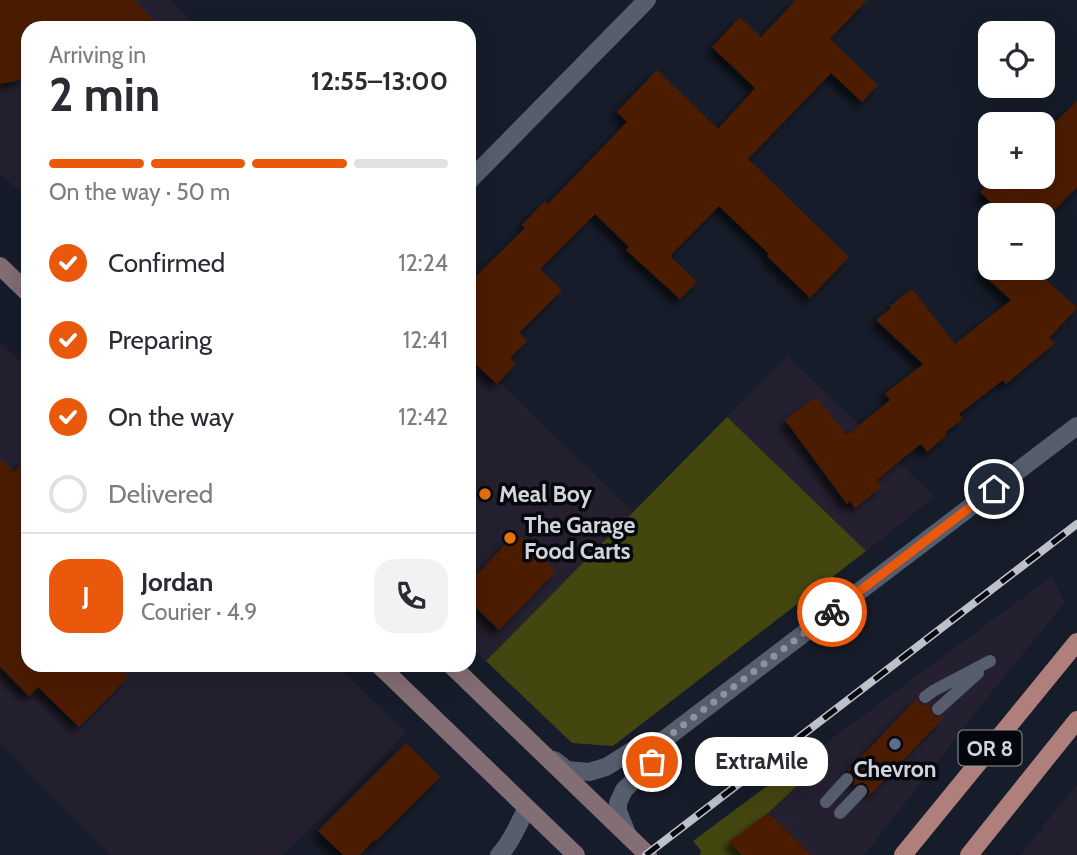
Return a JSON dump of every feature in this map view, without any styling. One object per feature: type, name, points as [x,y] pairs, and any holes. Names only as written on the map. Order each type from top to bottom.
[{"type":"main road","points":[[0,266],[21,286]]},
{"type":"main road","name":"OR 8","points":[[903,855],[1077,642]]},
{"type":"main road","points":[[386,672],[572,854]]},
{"type":"main road","points":[[458,672],[648,855]]},
{"type":"main road","name":"OR 8","points":[[969,855],[1077,720]]},
{"type":"street","points":[[476,174],[647,0]]},
{"type":"street","points":[[628,836],[618,811],[618,803],[624,790],[652,762],[661,742],[1077,426]]},
{"type":"street","points":[[538,750],[567,770],[589,772],[606,767],[640,745],[661,742]]},
{"type":"street","points":[[499,855],[510,842],[527,808]]},
{"type":"lane","points":[[925,697],[990,661],[937,709]]},
{"type":"lane","points":[[826,802],[847,779]]},
{"type":"lane","points":[[840,813],[861,791]]},
{"type":"shaded area","points":[[0,0],[170,0],[192,21],[21,21],[21,193],[0,173]]},
{"type":"shaded area","points":[[0,343],[21,362],[21,672],[343,672],[406,732],[283,855],[110,855],[0,743]]},
{"type":"shaded area","points":[[787,356],[935,497],[866,551],[727,417]]},
{"type":"shaded area","points":[[476,360],[633,512],[486,661],[476,651]]},
{"type":"shaded area","points":[[727,417],[866,551],[613,746],[572,743],[486,661]]},
{"type":"shaded area","points":[[1051,577],[1065,602],[864,855],[700,855],[701,851],[693,841]]},
{"type":"shaded area","points":[[813,752],[821,763],[768,813],[729,842],[742,855],[700,855],[701,851],[693,841]]},
{"type":"shaded area","points":[[1077,784],[1077,855],[1021,855],[1038,832],[1041,833],[1044,829],[1042,827]]},
{"type":"building","points":[[0,0],[133,0],[155,21],[21,21],[21,79],[0,84]]},
{"type":"building","points":[[796,0],[867,0],[830,39],[878,85],[862,102],[831,73],[748,159],[849,257],[810,298],[719,206],[670,256],[697,282],[680,299],[626,250],[629,247],[595,214],[540,269],[562,290],[519,333],[527,341],[510,358],[516,364],[497,384],[476,364],[476,276],[525,228],[522,225],[545,201],[548,204],[627,122],[617,112],[657,70],[718,129],[755,88],[712,47],[740,17],[761,37]]},
{"type":"building","points":[[1077,101],[1077,187],[1055,210],[1055,203],[991,203],[980,192],[983,189],[1055,189],[1055,122]]},
{"type":"building","points":[[989,280],[1046,280],[1077,308],[1049,338],[1055,343],[1006,384],[1003,380],[959,414],[963,419],[945,432],[947,435],[927,452],[921,444],[897,463],[877,480],[882,486],[855,508],[850,501],[847,504],[785,420],[816,397],[847,435],[890,400],[885,394],[923,364],[876,320],[912,289],[955,344],[1011,300]]},
{"type":"building","points":[[0,459],[14,472],[21,464],[21,672],[123,672],[128,677],[79,727],[38,687],[29,696],[0,667]]},
{"type":"building","points":[[516,533],[556,571],[499,630],[476,608],[476,576]]},
{"type":"building","name":"Chevron","points":[[917,699],[922,705],[931,703],[930,711],[935,717],[945,716],[868,797],[870,792],[867,785],[862,782],[854,785],[855,776],[848,770]]},
{"type":"building","points":[[406,743],[440,777],[360,855],[343,855],[318,831]]},
{"type":"building","points":[[768,813],[811,855],[742,855],[729,842]]},
{"type":"railway","points":[[646,855],[1077,524]]},
{"type":"way so far","points":[[652,762],[661,742],[832,612]]},
{"type":"place","name":"Meal Boy","points":[[485,494]]},
{"type":"place","name":"The Garage Food Carts","points":[[510,538]]},
{"type":"place","name":"Chevron","points":[[895,744]]},
{"type":"place","name":"ExtraMile","points":[[652,762]]},
{"type":"route","points":[[832,612],[994,489]]}]
